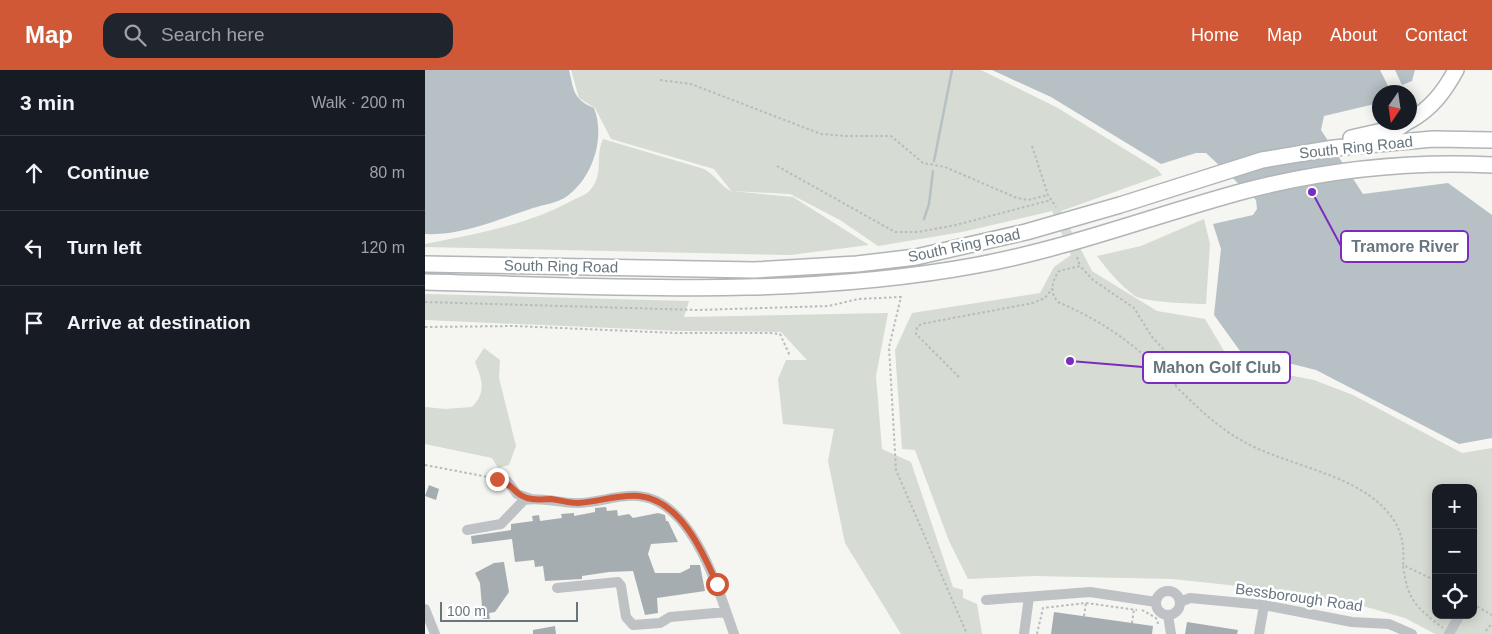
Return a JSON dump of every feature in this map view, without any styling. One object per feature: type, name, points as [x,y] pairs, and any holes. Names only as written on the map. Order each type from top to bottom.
[{"type":"highway","points":[[1417,117],[1425,112],[1443,92],[1456,70]]},
{"type":"highway","points":[[1332,145],[1385,130]]},
{"type":"highway","name":"South Ring Road","points":[[425,264],[754,270],[867,263],[925,255],[1026,232],[1120,205],[1221,171],[1332,145],[1433,139],[1492,140]]},
{"type":"highway","name":"South Ring Road","points":[[425,282],[750,288],[867,282],[968,267],[1030,254],[1109,234],[1243,192],[1317,175],[1428,164],[1492,165]]},
{"type":"street","points":[[507,481],[517,494],[531,499],[550,499],[576,503],[637,496],[656,501],[670,510],[687,528],[709,565],[734,634]]},
{"type":"street","points":[[467,530],[501,524],[509,519],[519,504],[531,499]]},
{"type":"street","points":[[557,588],[618,582],[621,586],[625,618],[633,625],[660,623],[670,617],[726,612]]},
{"type":"street","points":[[1170,591],[1177,595],[1180,602],[1175,612],[1168,615],[1158,610],[1156,602],[1162,592],[1170,591]]},
{"type":"street","points":[[986,600],[1090,592],[1156,602]]},
{"type":"street","points":[[1024,634],[1029,597]]},
{"type":"street","name":"Bessborough Road","points":[[1180,602],[1190,598],[1264,605],[1352,622],[1389,624],[1412,634]]},
{"type":"street","points":[[1259,634],[1264,605]]},
{"type":"street","points":[[425,609],[435,634]]},
{"type":"street","points":[[1168,615],[1171,634]]},
{"type":"street","points":[[1448,634],[1457,619]]},
{"type":"path","points":[[660,80],[691,84],[821,134],[891,136],[923,163],[945,167],[1017,198],[1028,200],[1048,195]]},
{"type":"path","points":[[1032,146],[1048,195],[1056,207]]},
{"type":"path","points":[[777,166],[895,232],[919,232],[956,225],[1051,200]]},
{"type":"path","points":[[1077,258],[1080,266],[1093,280],[1134,308],[1152,337],[1170,356],[1176,386]]},
{"type":"path","points":[[1080,266],[1059,271],[1052,280],[1052,296],[1058,302],[1108,327],[1139,351],[1202,413],[1239,439],[1354,487],[1381,505],[1394,519],[1402,534],[1403,565],[1409,596],[1448,634]]},
{"type":"path","points":[[959,378],[916,334],[917,328],[921,324],[1033,303],[1045,298],[1052,289]]},
{"type":"path","points":[[425,302],[698,310],[812,307],[858,299],[901,297],[889,347],[896,470],[967,634]]},
{"type":"path","points":[[425,327],[514,326],[667,332],[769,333],[780,334],[790,356]]},
{"type":"path","points":[[425,465],[507,481]]},
{"type":"path","points":[[1403,565],[1432,579]]},
{"type":"path","points":[[1084,616],[1086,603]]},
{"type":"path","points":[[1037,634],[1043,608],[1086,603],[1150,613],[1158,621],[1160,628]]},
{"type":"path","points":[[1477,606],[1492,615]]},
{"type":"path","points":[[1132,623],[1134,609]]},
{"type":"path","points":[[1486,631],[1492,623]]},
{"type":"shaded area","points":[[425,70],[569,70],[575,94],[587,105],[594,108],[597,120],[597,145],[594,157],[583,180],[566,197],[554,202],[466,230],[425,234]]},
{"type":"shaded area","points":[[571,70],[981,70],[1056,107],[1157,169],[1162,175],[1061,211],[1092,271],[1157,311],[1205,319],[1224,351],[1267,371],[1314,380],[1353,395],[1462,453],[1492,448],[1492,634],[1435,634],[1405,618],[1363,606],[1277,590],[1172,579],[1035,576],[968,579],[949,541],[915,450],[902,449],[895,350],[912,313],[1040,293],[1054,267],[1071,255],[1052,211],[962,232],[878,246],[840,220],[790,194],[732,191],[793,197],[869,245],[790,255],[425,247],[425,244],[502,228],[521,222],[539,216],[586,194],[590,191],[597,177],[603,139],[704,169],[732,192],[714,169],[611,139],[595,108],[579,98]]},
{"type":"shaded area","points":[[992,70],[1380,70],[1388,85],[1372,85],[1372,105],[1324,116],[1321,130],[1363,194],[1448,183],[1492,215],[1492,438],[1459,444],[1316,370],[1240,351],[1214,315],[1221,249],[1213,224],[1253,215],[1257,209],[1256,200],[1206,153],[1196,153],[1161,164],[1051,97]]},
{"type":"shaded area","points":[[1395,70],[1415,70],[1412,81],[1402,85]]},
{"type":"shaded area","points":[[1204,219],[1210,244],[1206,304],[1158,301],[1135,296],[1115,278],[1097,256],[1141,246]]},
{"type":"shaded area","points":[[425,294],[689,301],[684,317],[888,313],[876,376],[882,449],[911,462],[953,587],[963,590],[963,598],[977,604],[982,634],[901,634],[845,543],[828,461],[834,429],[783,424],[778,379],[786,360],[807,360],[781,332],[680,331],[425,320]]},
{"type":"shaded area","points":[[484,348],[500,360],[499,378],[516,446],[509,465],[498,468],[492,458],[425,444],[425,407],[445,409],[472,407],[477,401],[482,385],[475,362]]},
{"type":"building","points":[[429,485],[439,489],[436,500],[425,496]]},
{"type":"building","points":[[606,507],[607,511],[617,510],[618,516],[629,514],[633,518],[658,513],[665,515],[666,521],[668,521],[678,542],[651,544],[648,554],[655,573],[680,573],[690,568],[690,565],[700,565],[705,591],[657,598],[658,613],[645,615],[633,571],[582,576],[582,579],[545,581],[543,566],[535,567],[534,560],[515,562],[512,539],[472,544],[471,536],[511,530],[511,524],[533,521],[532,516],[539,515],[540,521],[562,518],[561,514],[574,513],[574,516],[595,512],[595,508]]},
{"type":"building","points":[[504,562],[509,592],[495,612],[489,613],[490,619],[483,619],[480,583],[475,573],[494,563]]},
{"type":"building","points":[[1054,612],[1153,626],[1152,634],[1051,634]]},
{"type":"building","points":[[1187,622],[1238,630],[1237,634],[1185,634]]},
{"type":"building","points":[[555,626],[556,634],[533,634],[533,630]]},
{"type":"waterway","points":[[934,161],[952,70]]},
{"type":"waterway","points":[[924,219],[929,204],[933,171]]},
{"type":"place","name":"Tramore River","points":[[1312,192]]},
{"type":"place","name":"Mahon Golf Club","points":[[1070,361]]},
{"type":"route","points":[[497,479],[507,481],[517,494],[531,499],[550,499],[576,503],[644,496],[656,501],[670,510],[687,528],[709,565],[717,584]]}]
